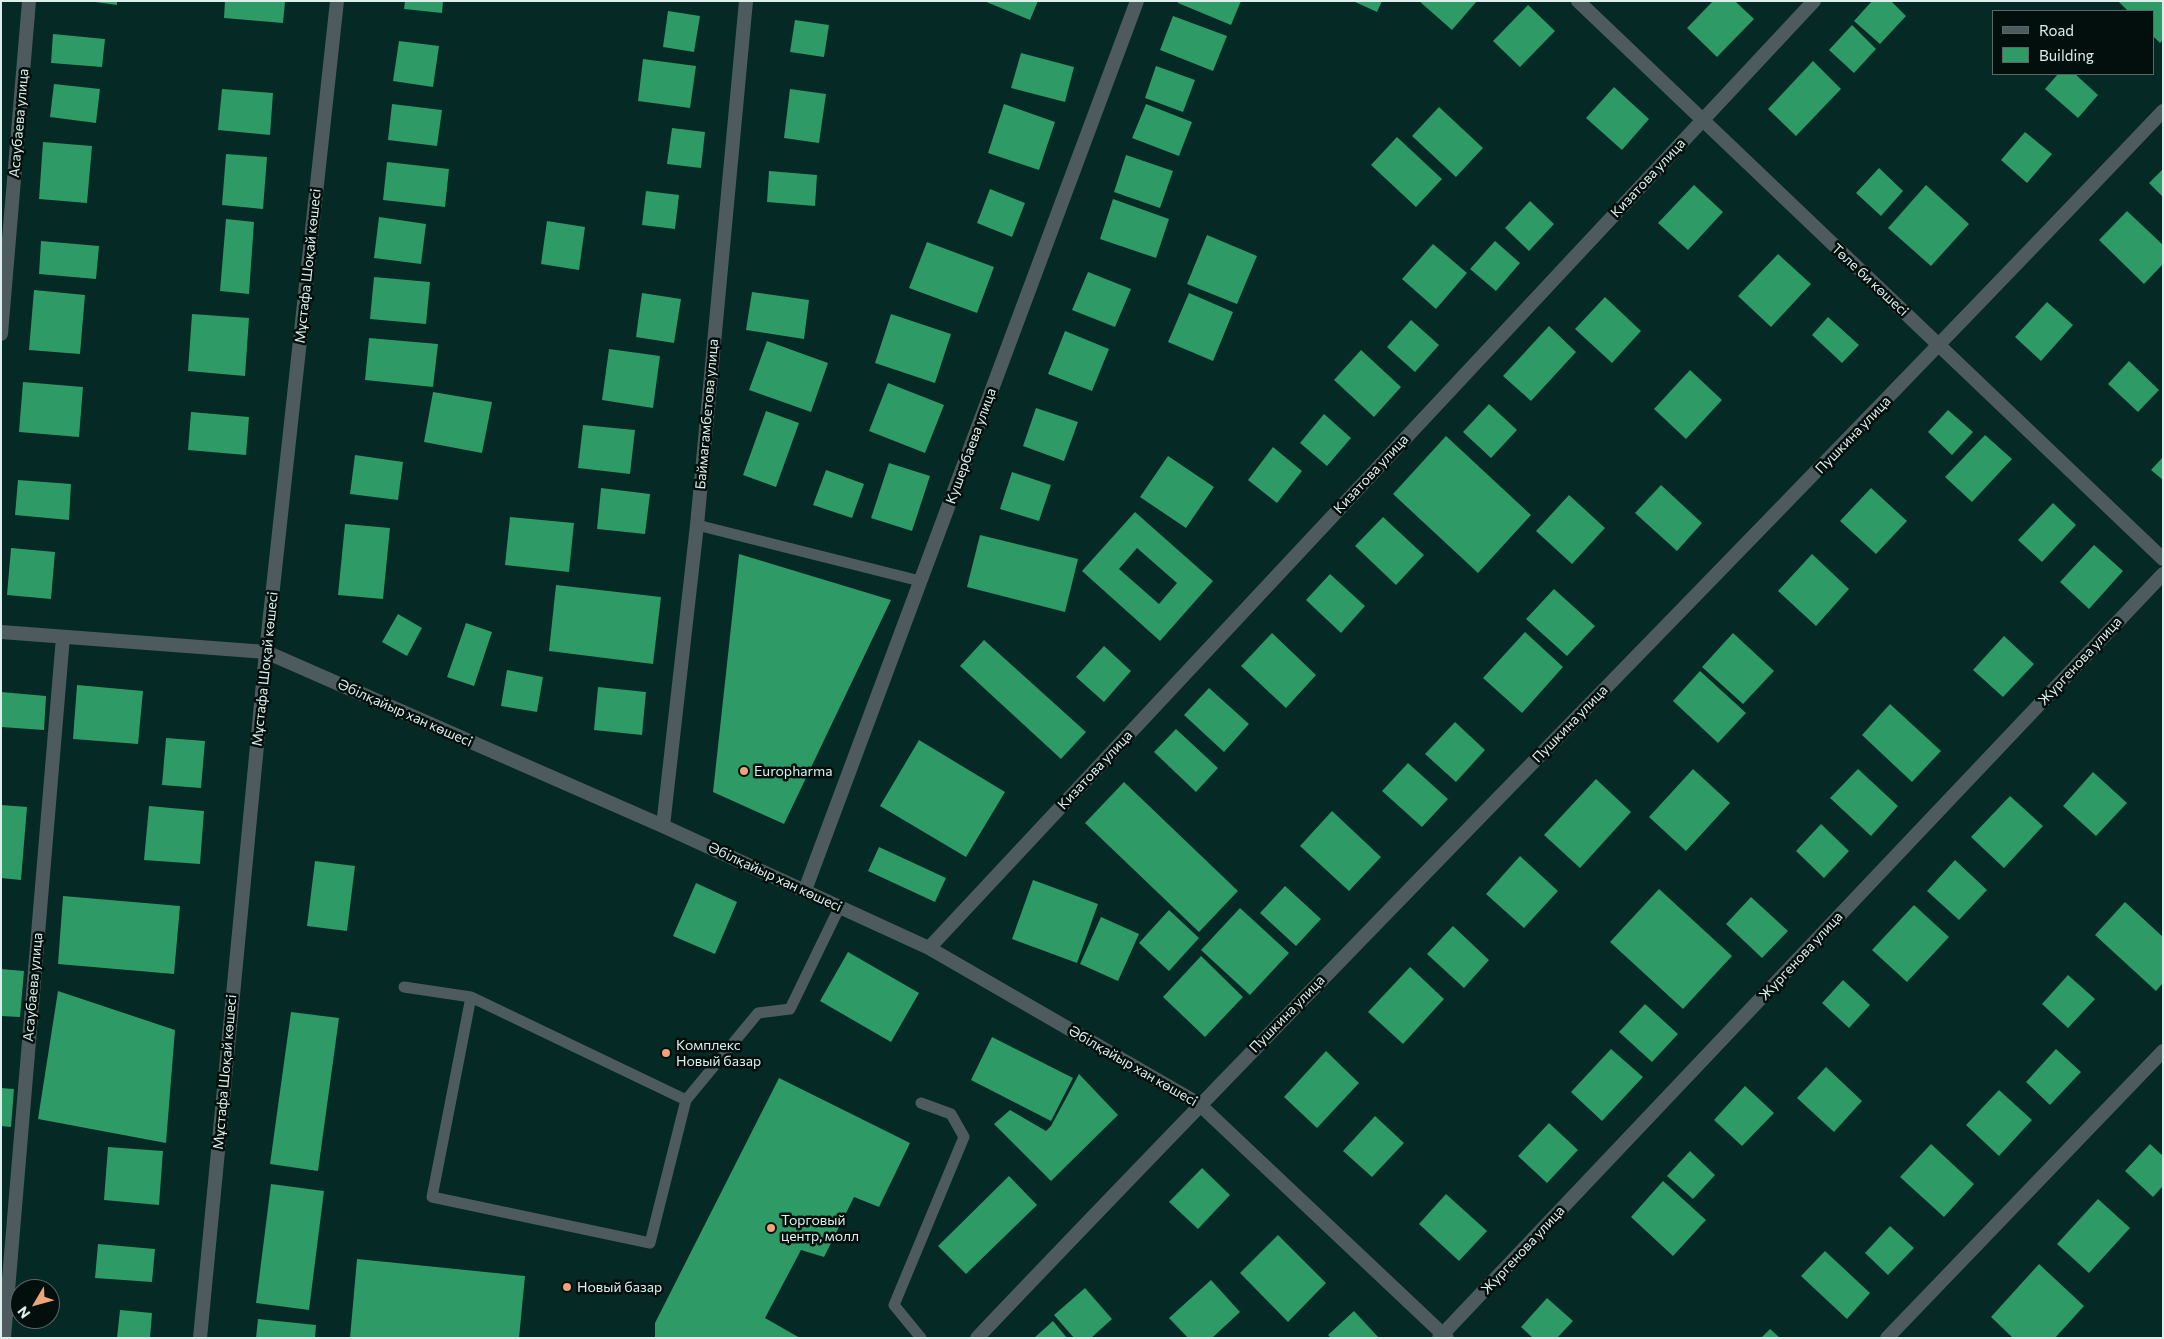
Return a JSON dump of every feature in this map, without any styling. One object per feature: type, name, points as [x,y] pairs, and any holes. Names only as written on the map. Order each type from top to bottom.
[{"type":"street","name":"Асаубаева улица","points":[[1,334],[29,1]]},
{"type":"street","name":"Мұстафа Шоқай көшесі","points":[[200,1338],[266,652],[337,1]]},
{"type":"street","name":"Баймагамбетова улица","points":[[663,826],[697,525],[746,1]]},
{"type":"street","name":"Кушербаева улица","points":[[805,890],[1137,1]]},
{"type":"street","name":"Төле би көшесі","points":[[1578,1],[2163,559]]},
{"type":"street","name":"Кизатова улица","points":[[929,948],[1814,1]]},
{"type":"street","name":"Пушкина улица","points":[[977,1338],[1200,1104],[1939,346],[2163,111]]},
{"type":"street","name":"Жургенова улица","points":[[1443,1337],[2163,574]]},
{"type":"street","name":"Әбілқайыр хан көшесі","points":[[1,632],[266,652],[663,826],[929,948],[1200,1104],[1443,1337]]},
{"type":"street","name":"Асаубаева улица","points":[[4,1338],[63,637]]},
{"type":"street","points":[[1887,1338],[2163,1050]]},
{"type":"lane","points":[[697,525],[920,581]]},
{"type":"lane","points":[[471,997],[432,1197],[650,1243],[686,1100],[758,1013],[790,1009],[840,906]]},
{"type":"lane","points":[[404,987],[471,997],[686,1100]]},
{"type":"lane","points":[[921,1103],[951,1114],[964,1137],[894,1305],[921,1338]]},
{"type":"building","points":[[88,1],[117,1],[117,5]]},
{"type":"building","points":[[225,1],[285,2],[283,23],[224,18]]},
{"type":"building","points":[[405,1],[443,1],[442,13],[404,9]]},
{"type":"building","points":[[984,1],[1038,1],[1030,20]]},
{"type":"building","points":[[1178,1],[1241,1],[1231,25],[1178,3]]},
{"type":"building","points":[[1353,1],[1382,1],[1377,12]]},
{"type":"building","points":[[1419,1],[1477,1],[1452,30]]},
{"type":"building","points":[[1713,1],[1735,1],[1754,19],[1717,57],[1687,28]]},
{"type":"building","points":[[1872,1],[1891,1],[1906,16],[1880,44],[1854,21]]},
{"type":"building","points":[[2118,1],[2163,1],[2163,40],[2160,43],[2154,37],[2154,10],[2127,10]]},
{"type":"building","points":[[1528,5],[1555,31],[1520,67],[1493,41]]},
{"type":"building","points":[[668,11],[700,16],[694,52],[663,47]]},
{"type":"building","points":[[1173,16],[1227,36],[1213,71],[1160,50]]},
{"type":"building","points":[[795,20],[829,25],[824,57],[790,52]]},
{"type":"building","points":[[1852,25],[1876,49],[1854,73],[1829,50]]},
{"type":"building","points":[[53,34],[105,39],[102,67],[51,63]]},
{"type":"building","points":[[399,41],[439,46],[433,87],[393,81]]},
{"type":"building","points":[[1021,53],[1074,67],[1065,102],[1011,88]]},
{"type":"building","points":[[643,59],[696,66],[690,108],[638,101]]},
{"type":"building","points":[[1813,61],[1841,89],[1796,136],[1768,109]]},
{"type":"building","points":[[1156,66],[1195,80],[1183,112],[1145,98]]},
{"type":"building","points":[[2057,75],[2076,75],[2098,95],[2078,118],[2045,89]]},
{"type":"building","points":[[54,84],[100,89],[96,123],[50,117]]},
{"type":"building","points":[[1614,87],[1649,119],[1622,150],[1586,118]]},
{"type":"building","points":[[222,89],[273,93],[270,135],[218,130]]},
{"type":"building","points":[[790,89],[826,94],[819,143],[784,138]]},
{"type":"building","points":[[392,104],[442,110],[437,146],[388,140]]},
{"type":"building","points":[[1004,104],[1055,122],[1039,170],[988,153]]},
{"type":"building","points":[[1146,104],[1192,122],[1179,156],[1132,138]]},
{"type":"building","points":[[1439,107],[1483,148],[1456,177],[1412,136]]},
{"type":"building","points":[[672,128],[705,132],[701,168],[667,164]]},
{"type":"building","points":[[2025,132],[2052,154],[2027,183],[2001,160]]},
{"type":"building","points":[[1397,137],[1442,179],[1416,207],[1371,165]]},
{"type":"building","points":[[43,142],[92,146],[87,203],[39,199]]},
{"type":"building","points":[[226,154],[267,157],[263,209],[222,205]]},
{"type":"building","points":[[1126,155],[1173,171],[1160,208],[1114,192]]},
{"type":"building","points":[[387,162],[449,169],[445,207],[383,200]]},
{"type":"building","points":[[1879,168],[1903,191],[1881,216],[1856,193]]},
{"type":"building","points":[[2163,169],[2163,197],[2149,183]]},
{"type":"building","points":[[769,171],[817,175],[815,206],[767,202]]},
{"type":"building","points":[[1694,185],[1723,212],[1688,250],[1658,223]]},
{"type":"building","points":[[1926,185],[1969,224],[1931,266],[1888,228]]},
{"type":"building","points":[[990,189],[1025,203],[1012,237],[977,223]]},
{"type":"building","points":[[646,191],[679,195],[675,229],[642,225]]},
{"type":"building","points":[[1113,199],[1169,219],[1156,258],[1100,239]]},
{"type":"building","points":[[1530,201],[1554,224],[1529,251],[1505,228]]},
{"type":"building","points":[[2127,211],[2163,245],[2163,264],[2144,284],[2099,240]]},
{"type":"building","points":[[379,217],[426,224],[421,264],[374,258]]},
{"type":"building","points":[[226,219],[254,222],[249,294],[220,291]]},
{"type":"building","points":[[547,221],[585,227],[579,270],[541,264]]},
{"type":"building","points":[[1207,235],[1257,256],[1237,304],[1187,284]]},
{"type":"building","points":[[41,241],[99,246],[96,279],[39,274]]},
{"type":"building","points":[[1495,241],[1520,263],[1496,291],[1470,269]]},
{"type":"building","points":[[927,242],[994,267],[977,313],[909,288]]},
{"type":"building","points":[[1433,244],[1467,273],[1436,309],[1402,279]]},
{"type":"building","points":[[1778,254],[1811,284],[1771,327],[1738,296]]},
{"type":"building","points":[[1088,272],[1131,289],[1115,327],[1072,310]]},
{"type":"building","points":[[374,277],[430,282],[426,324],[370,319]]},
{"type":"building","points":[[34,290],[85,295],[80,354],[29,350]]},
{"type":"building","points":[[752,292],[809,300],[804,339],[746,330]]},
{"type":"building","points":[[642,293],[681,299],[674,343],[636,337]]},
{"type":"building","points":[[1189,293],[1233,312],[1213,361],[1168,342]]},
{"type":"building","points":[[1605,297],[1641,331],[1612,363],[1575,329]]},
{"type":"building","points":[[2047,302],[2073,325],[2041,361],[2015,337]]},
{"type":"building","points":[[192,314],[249,318],[245,376],[188,371]]},
{"type":"building","points":[[891,314],[951,334],[935,383],[875,363]]},
{"type":"building","points":[[1828,317],[1859,345],[1842,363],[1812,335]]},
{"type":"building","points":[[1411,320],[1439,345],[1415,372],[1387,347]]},
{"type":"building","points":[[1549,326],[1576,352],[1531,401],[1503,376]]},
{"type":"building","points":[[1065,331],[1109,349],[1092,391],[1048,374]]},
{"type":"building","points":[[369,338],[438,344],[433,387],[365,380]]},
{"type":"building","points":[[767,341],[828,363],[811,412],[749,390]]},
{"type":"building","points":[[609,349],[660,356],[653,408],[602,400]]},
{"type":"building","points":[[1361,350],[1401,387],[1374,417],[1334,380]]},
{"type":"building","points":[[2129,361],[2159,390],[2138,412],[2108,384]]},
{"type":"building","points":[[1690,370],[1722,400],[1686,439],[1654,409]]},
{"type":"building","points":[[23,382],[83,387],[79,437],[19,432]]},
{"type":"building","points":[[888,383],[944,405],[925,453],[869,431]]},
{"type":"building","points":[[433,392],[492,402],[482,453],[424,442]]},
{"type":"building","points":[[1489,404],[1517,430],[1491,458],[1463,432]]},
{"type":"building","points":[[1036,408],[1078,422],[1064,461],[1023,446]]},
{"type":"building","points":[[1948,410],[1973,432],[1952,455],[1928,432]]},
{"type":"building","points":[[766,411],[799,423],[776,487],[743,475]]},
{"type":"building","points":[[191,412],[249,417],[246,455],[188,450]]},
{"type":"building","points":[[1324,414],[1351,438],[1327,466],[1300,443]]},
{"type":"building","points":[[583,425],[635,430],[630,474],[578,468]]},
{"type":"building","points":[[1985,435],[2012,459],[1972,502],[1945,477]]},
{"type":"building","points":[[1446,436],[1531,515],[1478,573],[1393,494]]},
{"type":"building","points":[[1273,447],[1302,471],[1277,503],[1248,480]]},
{"type":"building","points":[[355,455],[403,462],[398,500],[350,494]]},
{"type":"building","points":[[1168,456],[1214,487],[1186,528],[1140,497]]},
{"type":"building","points":[[2163,457],[2163,480],[2151,470]]},
{"type":"building","points":[[889,463],[930,476],[912,531],[871,518]]},
{"type":"building","points":[[826,470],[864,484],[852,518],[813,505]]},
{"type":"building","points":[[1012,472],[1051,485],[1039,521],[1000,509]]},
{"type":"building","points":[[18,480],[71,484],[69,520],[15,515]]},
{"type":"building","points":[[1661,485],[1702,523],[1677,551],[1635,513]]},
{"type":"building","points":[[601,488],[650,494],[645,534],[597,529]]},
{"type":"building","points":[[1871,488],[1907,521],[1876,554],[1840,521]]},
{"type":"building","points":[[1569,495],[1605,528],[1572,564],[1536,531]]},
{"type":"building","points":[[2053,503],[2076,525],[2042,562],[2018,540]]},
{"type":"building","points":[[1135,512],[1213,581],[1160,641],[1082,571]],"holes":[[[1137,548],[1177,583],[1159,604],[1119,569]]]},
{"type":"building","points":[[510,517],[574,523],[569,572],[505,565]]},
{"type":"building","points":[[1383,517],[1424,555],[1396,585],[1355,546]]},
{"type":"building","points":[[345,524],[390,528],[383,599],[338,595]]},
{"type":"building","points":[[980,535],[1078,559],[1065,612],[967,587]]},
{"type":"building","points":[[2094,545],[2123,571],[2089,609],[2060,582]]},
{"type":"building","points":[[11,548],[55,552],[51,599],[7,595]]},
{"type":"building","points":[[739,554],[891,600],[784,824],[713,792]]},
{"type":"building","points":[[1812,554],[1849,589],[1816,626],[1778,591]]},
{"type":"building","points":[[1330,574],[1365,606],[1341,633],[1306,600]]},
{"type":"building","points":[[556,585],[661,597],[653,664],[549,651]]},
{"type":"building","points":[[1554,589],[1595,626],[1567,656],[1526,619]]},
{"type":"building","points":[[398,614],[422,628],[407,656],[382,642]]},
{"type":"building","points":[[466,623],[492,632],[474,686],[447,677]]},
{"type":"building","points":[[1525,632],[1563,667],[1522,713],[1483,678]]},
{"type":"building","points":[[1272,633],[1316,675],[1286,708],[1241,666]]},
{"type":"building","points":[[1733,633],[1774,671],[1743,704],[1702,667]]},
{"type":"building","points":[[2004,636],[2034,664],[2003,697],[1973,670]]},
{"type":"building","points":[[984,640],[1086,732],[1061,759],[960,666]]},
{"type":"building","points":[[1104,646],[1131,671],[1104,702],[1076,677]]},
{"type":"building","points":[[507,670],[543,677],[537,712],[501,706]]},
{"type":"building","points":[[1700,671],[1746,713],[1718,743],[1673,701]]},
{"type":"building","points":[[77,685],[143,691],[138,744],[73,739]]},
{"type":"building","points":[[598,687],[646,692],[642,735],[594,730]]},
{"type":"building","points":[[1209,688],[1249,724],[1224,752],[1184,715]]},
{"type":"building","points":[[1,692],[46,696],[44,730],[1,727]]},
{"type":"building","points":[[1890,704],[1941,751],[1912,782],[1862,735]]},
{"type":"building","points":[[1455,722],[1485,750],[1456,782],[1425,754]]},
{"type":"building","points":[[1176,729],[1218,768],[1196,792],[1154,752]]},
{"type":"building","points":[[166,738],[205,741],[201,788],[162,785]]},
{"type":"building","points":[[919,740],[1005,792],[966,857],[880,806]]},
{"type":"building","points":[[1408,763],[1448,799],[1422,827],[1382,791]]},
{"type":"building","points":[[1693,769],[1730,803],[1686,851],[1649,817]]},
{"type":"building","points":[[1858,769],[1898,806],[1871,836],[1830,798]]},
{"type":"building","points":[[2093,772],[2127,803],[2096,836],[2063,806]]},
{"type":"building","points":[[1596,779],[1631,812],[1580,868],[1544,835]]},
{"type":"building","points":[[1124,782],[1238,891],[1199,932],[1085,823]]},
{"type":"building","points":[[2010,796],[2043,826],[2004,868],[1971,837]]},
{"type":"building","points":[[1,805],[27,807],[21,880],[1,878]]},
{"type":"building","points":[[149,806],[204,811],[200,864],[144,860]]},
{"type":"building","points":[[1332,811],[1381,857],[1349,891],[1300,846]]},
{"type":"building","points":[[1821,824],[1849,851],[1824,878],[1796,851]]},
{"type":"building","points":[[879,847],[946,878],[935,902],[868,871]]},
{"type":"building","points":[[1520,856],[1558,891],[1524,928],[1486,894]]},
{"type":"building","points":[[1955,860],[1987,890],[1959,920],[1927,891]]},
{"type":"building","points":[[315,861],[355,866],[347,931],[307,926]]},
{"type":"building","points":[[1033,880],[1098,904],[1077,963],[1012,939]]},
{"type":"building","points":[[696,883],[737,902],[715,954],[673,936]]},
{"type":"building","points":[[1285,886],[1321,919],[1296,946],[1260,913]]},
{"type":"building","points":[[1659,889],[1732,956],[1683,1009],[1610,942]]},
{"type":"building","points":[[63,896],[180,906],[174,974],[58,964]]},
{"type":"building","points":[[1751,897],[1788,931],[1762,958],[1726,924]]},
{"type":"building","points":[[2125,902],[2163,937],[2163,983],[2156,991],[2095,935]]},
{"type":"building","points":[[1914,905],[1949,937],[1907,982],[1872,950]]},
{"type":"building","points":[[1240,908],[1289,953],[1250,995],[1201,950]]},
{"type":"building","points":[[1169,910],[1199,938],[1169,971],[1139,943]]},
{"type":"building","points":[[1101,917],[1139,934],[1118,981],[1080,964]]},
{"type":"building","points":[[1453,926],[1489,960],[1464,988],[1427,954]]},
{"type":"building","points":[[848,952],[919,993],[891,1042],[820,1001]]},
{"type":"building","points":[[1201,956],[1243,997],[1205,1037],[1163,997]]},
{"type":"building","points":[[1410,967],[1444,999],[1403,1044],[1368,1012]]},
{"type":"building","points":[[1,969],[24,971],[20,1017],[1,1016]]},
{"type":"building","points":[[2068,975],[2095,999],[2068,1028],[2042,1004]]},
{"type":"building","points":[[1843,980],[1870,1005],[1849,1028],[1822,1003]]},
{"type":"building","points":[[58,991],[175,1030],[166,1143],[38,1119]]},
{"type":"building","points":[[1645,1004],[1678,1034],[1652,1062],[1619,1032]]},
{"type":"building","points":[[291,1012],[339,1018],[318,1171],[270,1164]]},
{"type":"building","points":[[992,1037],[1073,1078],[1051,1121],[971,1080]]},
{"type":"building","points":[[1611,1049],[1643,1077],[1602,1121],[1571,1092]]},
{"type":"building","points":[[2056,1049],[2081,1072],[2050,1105],[2026,1082]]},
{"type":"building","points":[[1326,1051],[1359,1083],[1317,1128],[1284,1097]]},
{"type":"building","points":[[1826,1067],[1862,1101],[1834,1132],[1797,1098]]},
{"type":"building","points":[[1079,1074],[1118,1115],[1051,1181],[994,1124],[1010,1110],[1046,1131],[1051,1126]]},
{"type":"building","name":"Торговый центр, молл","points":[[779,1078],[910,1143],[879,1207],[854,1197],[824,1257],[801,1250],[765,1318],[800,1338],[655,1338],[655,1323]]},
{"type":"building","points":[[1745,1086],[1774,1113],[1742,1146],[1714,1120]]},
{"type":"building","points":[[1,1088],[14,1089],[11,1127],[1,1126]]},
{"type":"building","points":[[1999,1090],[2032,1120],[1999,1156],[1966,1125]]},
{"type":"building","points":[[1375,1116],[1404,1143],[1372,1177],[1343,1151]]},
{"type":"building","points":[[1549,1123],[1578,1150],[1547,1183],[1518,1156]]},
{"type":"building","points":[[1931,1144],[1974,1184],[1944,1217],[1900,1177]]},
{"type":"building","points":[[2150,1144],[2163,1156],[2163,1186],[2153,1197],[2125,1171]]},
{"type":"building","points":[[108,1147],[163,1151],[159,1205],[104,1200]]},
{"type":"building","points":[[1690,1151],[1715,1175],[1693,1199],[1667,1176]]},
{"type":"building","points":[[1202,1168],[1230,1195],[1198,1229],[1169,1202]]},
{"type":"building","points":[[1009,1176],[1037,1205],[966,1274],[938,1246]]},
{"type":"building","points":[[1663,1181],[1706,1220],[1673,1256],[1631,1217]]},
{"type":"building","points":[[271,1184],[324,1191],[309,1310],[256,1303]]},
{"type":"building","points":[[1446,1194],[1487,1231],[1459,1261],[1419,1224]]},
{"type":"building","points":[[2098,1199],[2130,1228],[2089,1273],[2057,1244]]},
{"type":"building","points":[[1890,1226],[1914,1248],[1888,1275],[1865,1253]]},
{"type":"building","points":[[1278,1235],[1326,1283],[1288,1322],[1240,1273]]},
{"type":"building","points":[[98,1244],[155,1249],[152,1282],[95,1278]]},
{"type":"building","points":[[1825,1251],[1870,1293],[1847,1319],[1801,1276]]},
{"type":"building","points":[[357,1259],[525,1276],[519,1338],[350,1338]]},
{"type":"building","points":[[2039,1264],[2084,1306],[2055,1338],[2013,1338],[1991,1317]]},
{"type":"building","points":[[1211,1280],[1240,1312],[1212,1338],[1188,1338],[1169,1318]]},
{"type":"building","points":[[1085,1288],[1112,1319],[1091,1338],[1074,1338],[1054,1315]]},
{"type":"building","points":[[1547,1298],[1573,1321],[1557,1338],[1533,1338],[1521,1327]]},
{"type":"building","points":[[120,1310],[152,1313],[150,1338],[117,1338]]},
{"type":"building","points":[[1354,1311],[1379,1338],[1331,1338],[1328,1335]]},
{"type":"building","points":[[258,1319],[316,1325],[315,1338],[256,1338]]},
{"type":"building","points":[[1053,1321],[1067,1338],[1034,1338]]},
{"type":"building","points":[[1770,1329],[1780,1338],[1761,1338]]},
{"type":"place","name":"Europharma","points":[[744,771]]},
{"type":"place","name":"Комплекс Новый базар","points":[[666,1053]]},
{"type":"place","name":"Торговый центр, молл","points":[[771,1228]]},
{"type":"place","name":"Новый базар","points":[[567,1287]]}]
